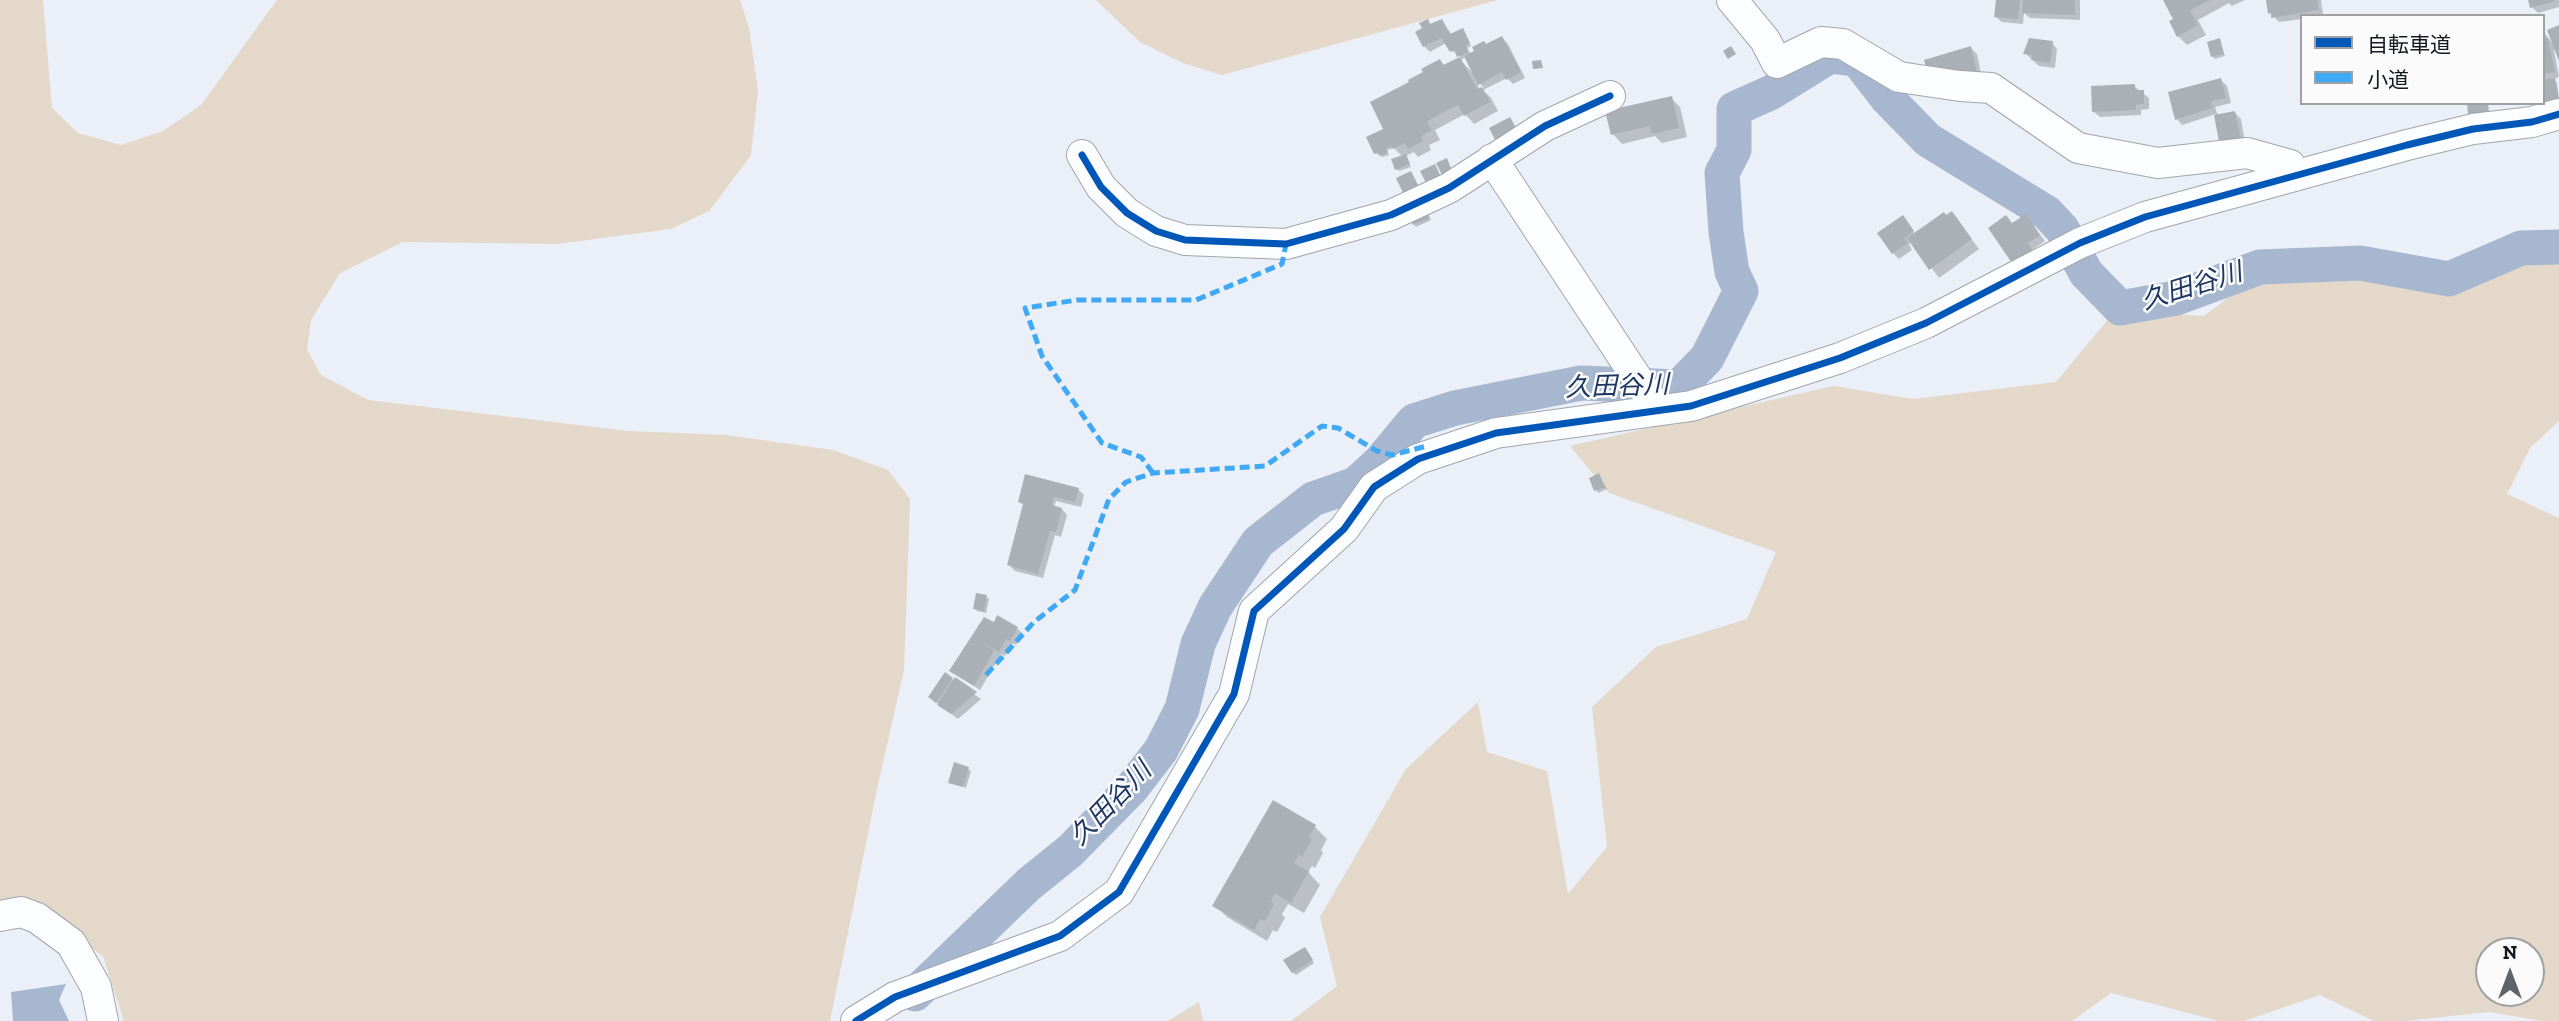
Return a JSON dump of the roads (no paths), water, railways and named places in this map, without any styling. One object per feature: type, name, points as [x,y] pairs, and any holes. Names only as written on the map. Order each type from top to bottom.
[{"type":"street","points":[[1732,0],[1765,40],[1777,63],[1821,42],[1843,44],[1899,77],[1990,88],[2078,148],[2158,163],[2247,153],[2290,165],[2295,176]]},
{"type":"street","points":[[1082,155],[1101,187],[1128,213],[1156,231],[1185,240],[1286,244],[1391,215],[1449,188],[1545,127],[1610,96]]},
{"type":"street","points":[[856,1021],[895,997],[1060,936],[1119,892],[1234,694],[1254,611],[1344,529],[1374,487],[1418,459],[1496,433],[1654,402],[1691,406],[1840,358],[1926,323],[2080,243],[2145,216],[2407,145],[2473,130],[2532,122],[2559,114]]},
{"type":"street","points":[[1492,159],[1654,402]]},
{"type":"street","points":[[0,916],[21,912],[37,918],[71,943],[96,987],[103,1021]]},
{"type":"water","points":[[66,984],[59,1000],[69,1021],[13,1021],[11,992]]},
{"type":"waterway","name":"久田谷川","points":[[915,994],[1029,884],[1070,851],[1131,789],[1161,750],[1182,709],[1198,644],[1215,607],[1258,542],[1313,499],[1356,484],[1380,462],[1414,421],[1455,408],[1581,383],[1679,387],[1707,358],[1741,291],[1732,272],[1722,173],[1734,150],[1734,109],[1772,92],[1830,56],[1857,59],[1887,98],[1928,140],[2047,213],[2062,229],[2086,273],[2120,308],[2176,298],[2260,267],[2360,263],[2449,279],[2521,248],[2559,247]]}]
